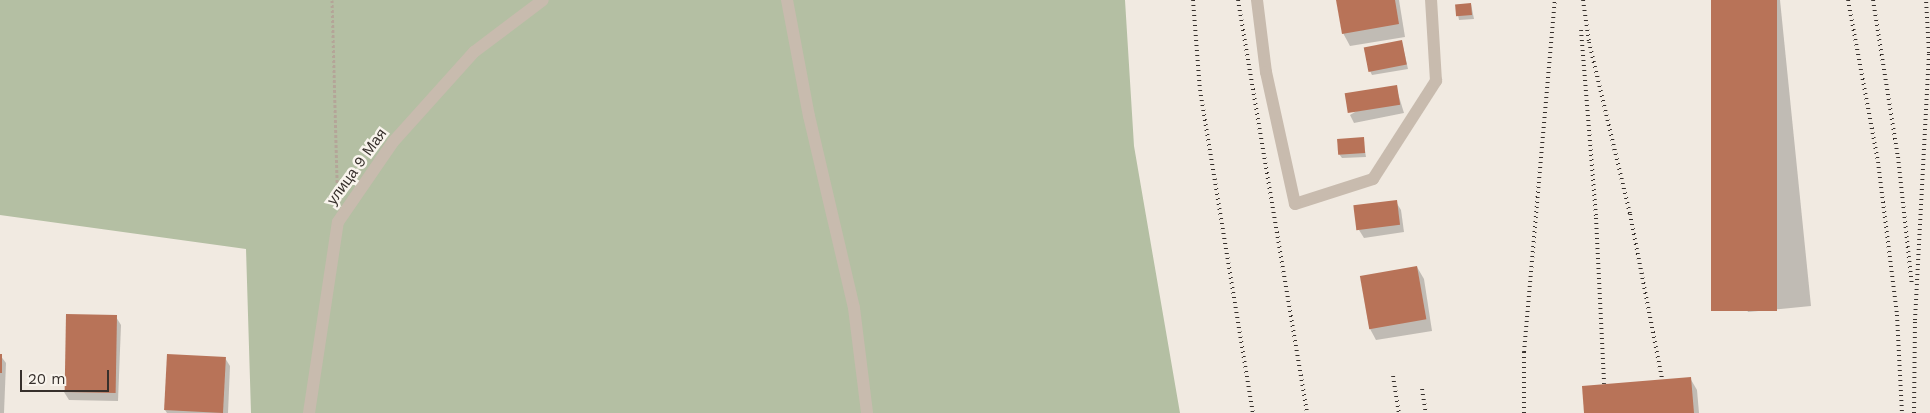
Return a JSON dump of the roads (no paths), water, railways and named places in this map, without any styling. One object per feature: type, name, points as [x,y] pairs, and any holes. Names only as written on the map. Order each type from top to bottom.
[{"type":"street","name":"улица 9 Мая","points":[[309,413],[338,222],[393,142],[474,52],[543,0]]},
{"type":"street","points":[[787,0],[804,90],[854,308],[867,413]]},
{"type":"street","points":[[1257,0],[1266,72],[1295,204],[1373,179],[1436,81],[1431,0]]},
{"type":"railway","points":[[1193,0],[1200,90],[1253,413]]},
{"type":"railway","points":[[1238,0],[1307,413]]},
{"type":"railway","points":[[1524,413],[1524,352],[1555,0]]},
{"type":"railway","points":[[1583,0],[1589,42],[1630,214],[1662,379]]},
{"type":"railway","points":[[1848,0],[1878,162],[1897,315],[1902,413]]},
{"type":"railway","points":[[1873,0],[1898,157],[1912,285]]},
{"type":"railway","points":[[1914,413],[1915,320],[1929,53],[1926,0]]},
{"type":"railway","points":[[1581,30],[1596,218],[1604,384]]},
{"type":"railway","points":[[1393,376],[1399,413]]},
{"type":"railway","points":[[1422,389],[1426,413]]}]
